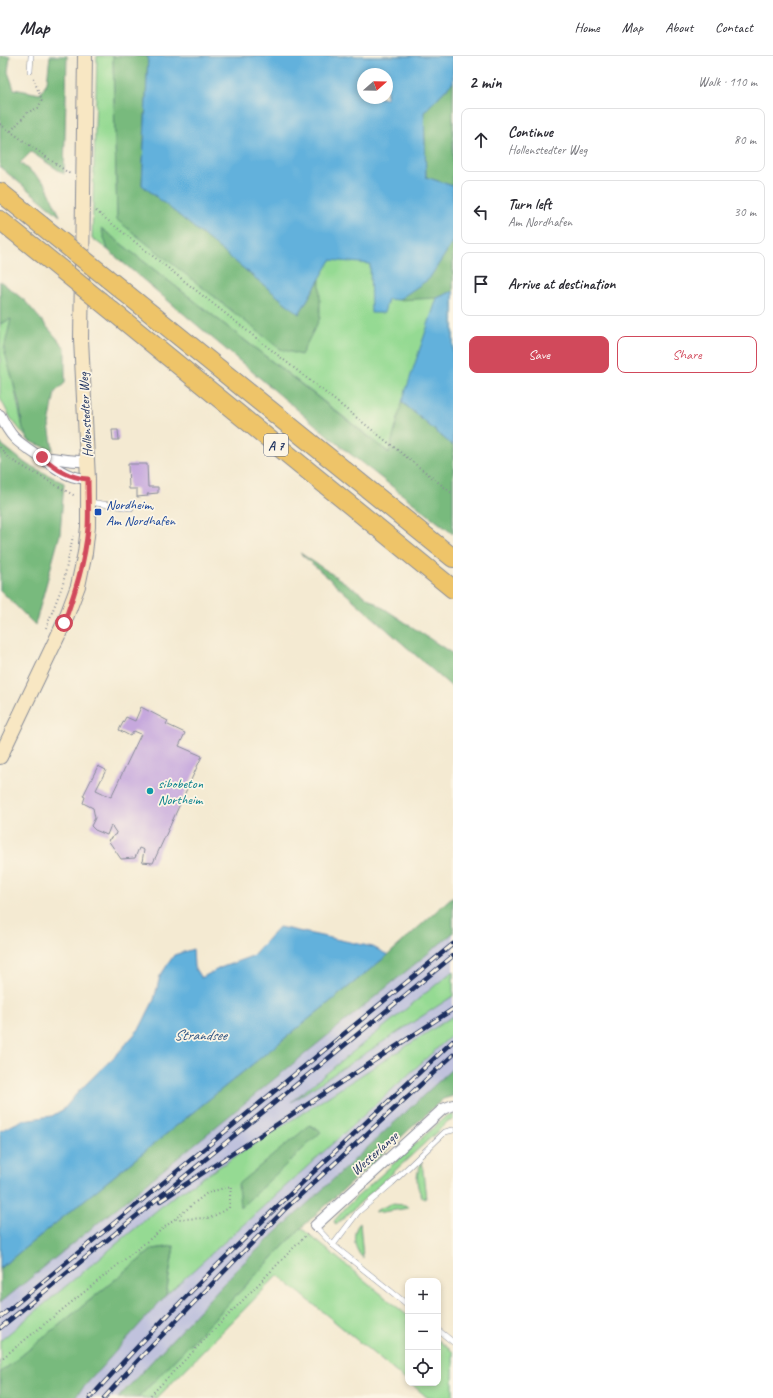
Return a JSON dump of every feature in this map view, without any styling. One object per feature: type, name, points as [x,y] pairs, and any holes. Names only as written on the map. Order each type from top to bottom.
[{"type":"highway","name":"A 7","points":[[0,192],[453,558]]},
{"type":"highway","name":"A 7","points":[[0,220],[453,589]]},
{"type":"main road","name":"Hollenstedter Weg","points":[[0,757],[64,623],[78,586],[86,546],[88,527],[82,499],[82,479],[87,461],[81,338],[85,56]]},
{"type":"street","points":[[0,415],[7,429],[20,445],[42,457],[55,469],[82,479]]},
{"type":"street","points":[[42,457],[74,462],[87,461]]},
{"type":"street","name":"Westerlange","points":[[315,1226],[443,1109],[453,1105]]},
{"type":"lane","points":[[30,71],[31,56]]},
{"type":"lane","points":[[82,499],[131,508]]},
{"type":"lane","points":[[334,1245],[358,1212],[392,1183],[445,1132],[453,1130]]},
{"type":"lane","points":[[315,1226],[334,1245],[405,1303]]},
{"type":"lane","points":[[441,1332],[453,1342]]},
{"type":"path","points":[[10,131],[28,112],[38,108],[42,100],[30,71]]},
{"type":"path","points":[[0,124],[70,174],[84,180]]},
{"type":"path","points":[[70,167],[70,178]]},
{"type":"path","points":[[84,201],[453,494]]},
{"type":"path","points":[[0,447],[8,458],[82,499],[82,479]]},
{"type":"path","points":[[45,632],[63,584],[73,535]]},
{"type":"path","points":[[0,1360],[207,1193],[231,1186],[229,1208],[210,1218],[176,1219]]},
{"type":"path","points":[[148,1398],[315,1226]]},
{"type":"shaded area","points":[[453,933],[453,971],[296,1099],[453,996],[453,1016],[174,1196],[0,1341],[0,1303]]},
{"type":"shaded area","points":[[453,1034],[453,1068],[237,1269],[118,1398],[74,1398],[166,1295]]},
{"type":"green space","points":[[0,56],[10,56],[8,72],[14,89],[40,94],[47,82],[50,56],[67,56],[64,174],[31,152],[20,163],[45,183],[60,216],[0,167]]},
{"type":"green space","points":[[97,56],[113,56],[117,220],[132,188],[137,56],[453,56],[453,471],[398,422],[390,453],[102,229],[108,250],[92,238]]},
{"type":"green space","points":[[113,56],[148,56],[142,185],[299,314],[320,279],[320,318],[301,355],[280,349],[117,220]]},
{"type":"green space","points":[[453,82],[453,186],[426,177],[424,112]]},
{"type":"green space","points":[[101,228],[389,453],[402,402],[453,446],[453,534],[344,449],[108,250]]},
{"type":"green space","points":[[453,242],[453,291],[437,298],[398,300],[429,278]]},
{"type":"green space","points":[[0,281],[25,301],[65,348],[65,383],[55,392],[49,425],[53,450],[29,441],[23,429],[19,403],[4,349],[11,319],[0,324]]},
{"type":"green space","points":[[11,319],[12,376],[23,429],[29,441],[10,417],[0,398],[0,324]]},
{"type":"green space","points":[[0,443],[25,463],[64,483],[60,534],[35,625],[0,590]]},
{"type":"green space","points":[[300,553],[453,654],[453,688]]},
{"type":"green space","points":[[453,896],[453,933],[0,1303],[0,1268],[388,955]]},
{"type":"green space","points":[[453,971],[453,996],[291,1102]]},
{"type":"green space","points":[[453,1016],[453,1034],[166,1295],[174,1246],[153,1249],[0,1373],[0,1341],[174,1196]]},
{"type":"green space","points":[[453,1068],[453,1096],[443,1099],[301,1228],[138,1398],[118,1398],[237,1269]]},
{"type":"green space","points":[[453,1114],[453,1120],[447,1122],[336,1225],[334,1221],[348,1205],[446,1116]]},
{"type":"green space","points":[[310,1125],[321,1132],[240,1208],[238,1184]]},
{"type":"green space","points":[[422,1162],[426,1199],[422,1197],[418,1189],[417,1180],[418,1171]]},
{"type":"green space","points":[[391,1204],[405,1205],[409,1208],[375,1213],[377,1210]]},
{"type":"green space","points":[[360,1223],[363,1258],[357,1250],[355,1241],[355,1231]]},
{"type":"green space","points":[[301,1228],[405,1314],[405,1380],[278,1275],[157,1398],[138,1398]]},
{"type":"green space","points":[[174,1246],[166,1295],[74,1398],[0,1398],[0,1373],[153,1249]]},
{"type":"green space","points":[[441,1342],[453,1352],[453,1398],[428,1398],[414,1386],[441,1386]]},
{"type":"water","points":[[148,56],[453,56],[453,82],[424,112],[426,177],[453,186],[453,242],[429,279],[398,300],[388,299],[384,313],[371,313],[370,264],[331,260],[299,314],[142,185]]},
{"type":"water","points":[[453,291],[453,446],[402,402],[437,298]]},
{"type":"water","name":"Strandsee","points":[[279,927],[373,947],[388,955],[0,1268],[0,1131],[23,1120],[52,1116],[64,1109],[78,1092],[119,1052],[140,1028],[154,1000],[160,976],[174,955],[193,949],[194,967],[201,978],[220,968],[252,956]]},
{"type":"building","points":[[112,430],[118,430],[119,440],[113,440]]},
{"type":"building","points":[[128,464],[147,464],[148,487],[158,487],[158,493],[137,497],[137,489],[129,489]]},
{"type":"building","name":"sibobeton Northeim","points":[[141,707],[168,721],[166,724],[185,733],[179,746],[202,756],[153,863],[142,862],[144,850],[139,848],[135,858],[121,859],[108,840],[117,834],[111,825],[107,835],[95,830],[91,826],[95,818],[93,808],[83,803],[85,797],[83,796],[98,766],[106,770],[96,790],[111,797],[141,734],[134,731],[130,736],[119,730],[126,717],[135,721]]},
{"type":"railway","points":[[0,1317],[453,944]]},
{"type":"railway","points":[[0,1328],[453,956]]},
{"type":"railway","points":[[160,1201],[453,1009]]},
{"type":"railway","points":[[90,1398],[133,1351],[222,1260],[453,1041]]},
{"type":"railway","points":[[104,1398],[142,1356],[286,1208],[453,1055]]},
{"type":"place","name":"Nordheim, Am Nordhafen","points":[[98,512]]},
{"type":"place","name":"sibobeton Northeim","points":[[150,791]]},
{"type":"route","points":[[42,457],[55,469],[76,478],[88,479],[88,527],[85,553],[78,586],[64,623]]}]
